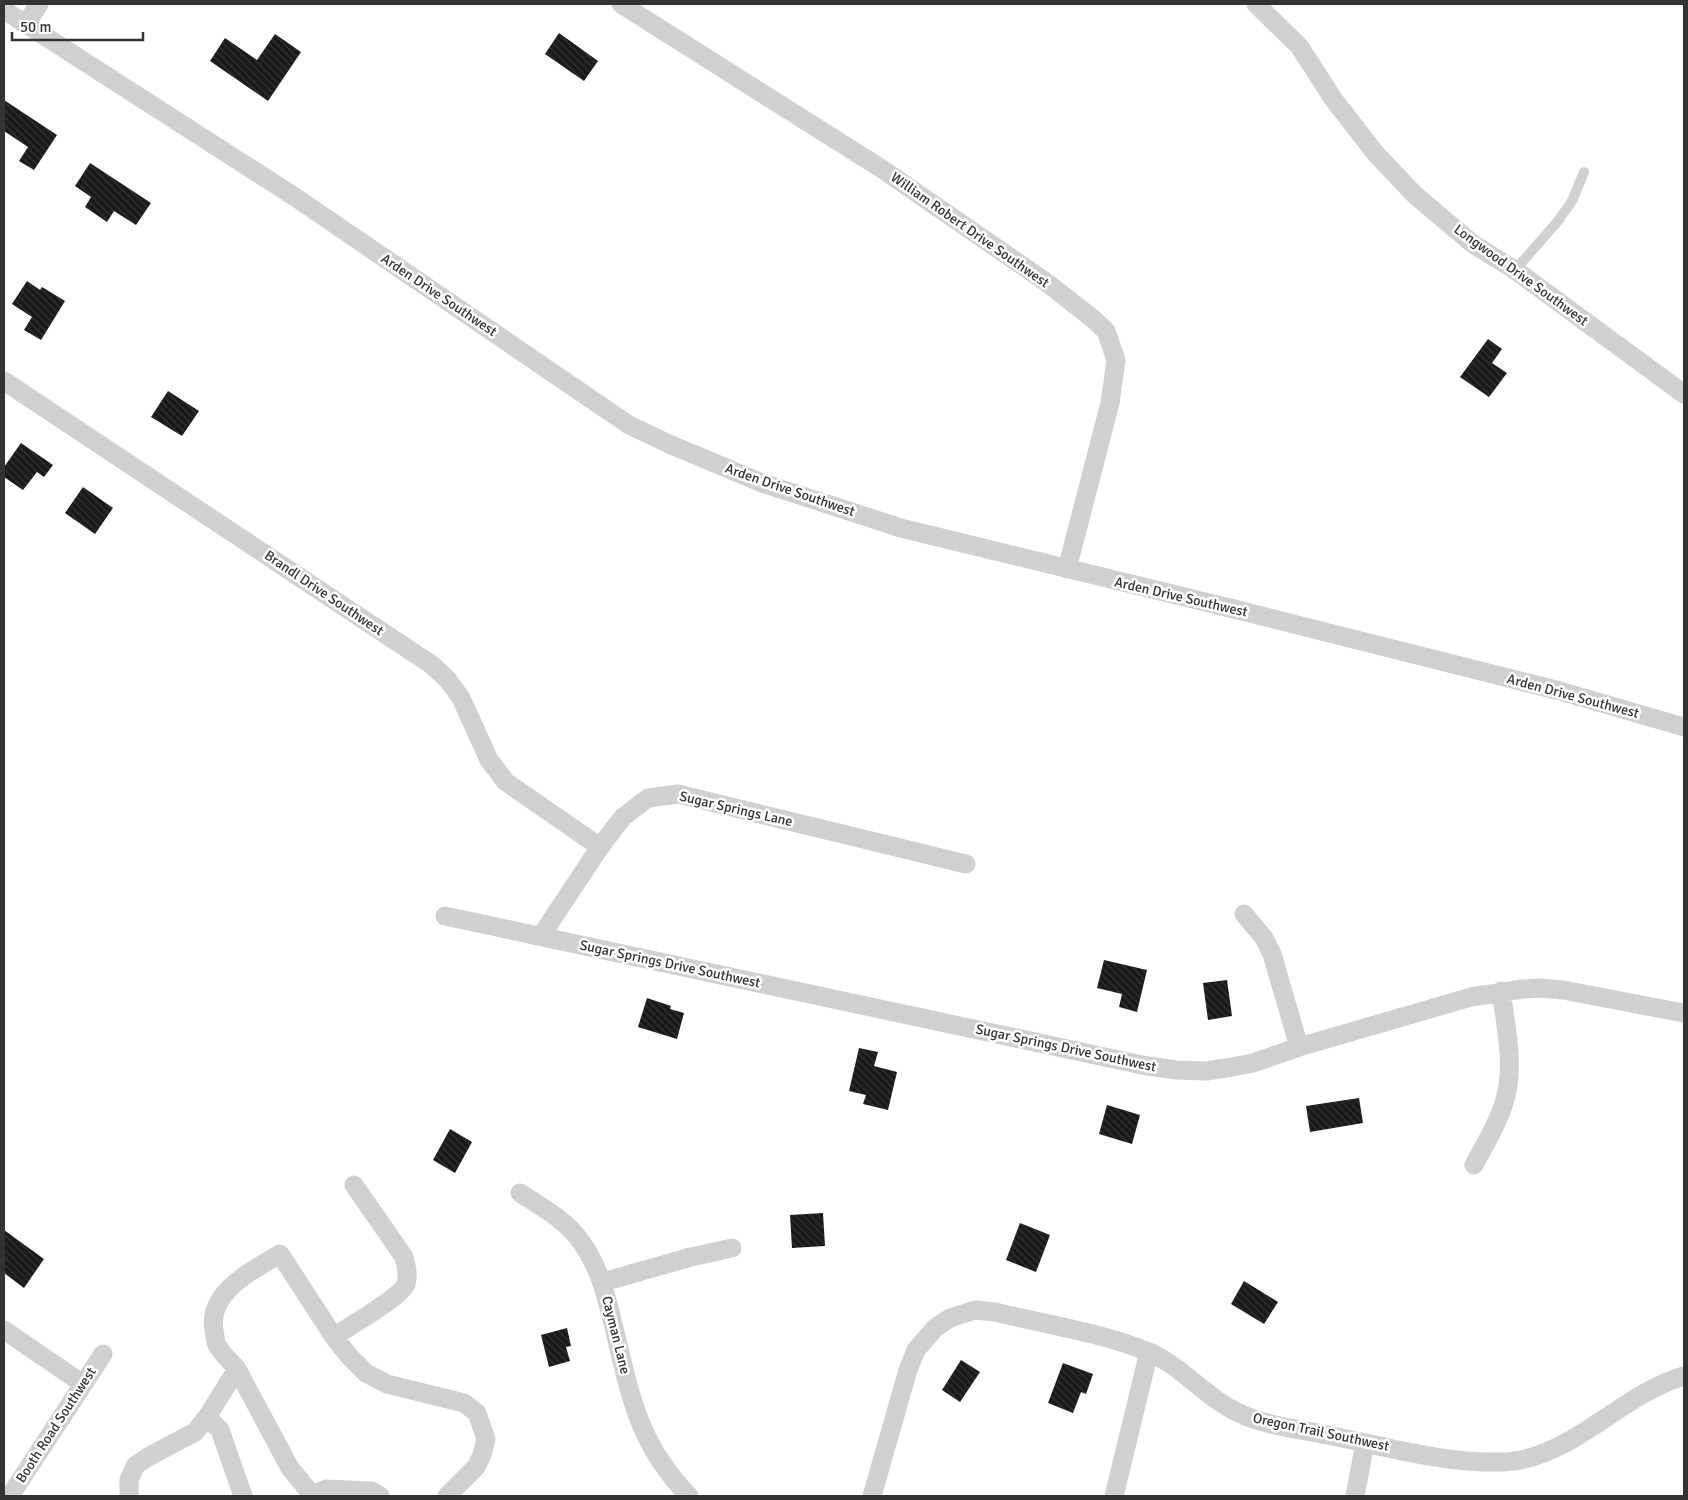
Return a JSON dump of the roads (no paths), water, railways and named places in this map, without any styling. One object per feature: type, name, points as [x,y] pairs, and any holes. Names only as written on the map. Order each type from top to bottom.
[{"type":"street","points":[[26,24],[39,4]]},
{"type":"street","name":"William Robert Drive Southwest","points":[[621,4],[882,169],[1046,282],[1106,331],[1116,360],[1110,403],[1067,569]]},
{"type":"street","name":"Longwood Drive Southwest","points":[[1256,4],[1299,46],[1340,108],[1376,154],[1415,195],[1473,244],[1515,270],[1684,394]]},
{"type":"street","name":"Arden Drive Southwest","points":[[4,10],[295,197],[628,424],[669,444],[762,483],[901,528],[1550,688],[1684,727]]},
{"type":"street","name":"Brandl Drive Southwest","points":[[4,381],[432,665],[448,680],[460,698],[489,760],[506,782],[600,847]]},
{"type":"street","name":"Sugar Springs Lane","points":[[541,936],[622,817],[648,798],[678,794],[966,864]]},
{"type":"street","points":[[1244,914],[1264,938],[1272,954],[1299,1048]]},
{"type":"street","name":"Sugar Springs Drive Southwest","points":[[445,916],[1142,1065],[1176,1070],[1206,1071],[1254,1063],[1471,997],[1501,991],[1540,988],[1562,990],[1684,1013]]},
{"type":"street","points":[[1474,1165],[1504,1106],[1507,1089],[1508,1050],[1501,991]]},
{"type":"street","points":[[334,1337],[398,1294],[406,1284],[407,1271],[404,1257],[354,1185]]},
{"type":"street","name":"Cayman Lane","points":[[520,1193],[553,1213],[581,1241],[603,1282],[632,1401],[640,1425],[665,1469],[689,1496]]},
{"type":"street","points":[[603,1282],[691,1257],[732,1248]]},
{"type":"street","points":[[380,1496],[372,1491],[326,1489],[312,1496],[290,1468],[237,1369],[216,1345],[212,1322],[216,1307],[225,1292],[280,1254],[334,1337],[366,1373],[387,1384],[464,1403],[477,1413],[486,1439],[482,1454],[476,1467],[447,1496]]},
{"type":"street","name":"Oregon Trail Southwest","points":[[872,1496],[908,1370],[916,1350],[935,1328],[950,1318],[975,1310],[996,1312],[1116,1341],[1149,1352],[1169,1362],[1225,1405],[1250,1418],[1463,1461],[1506,1463],[1544,1453],[1587,1430],[1654,1387],[1684,1376]]},
{"type":"street","points":[[4,1330],[83,1384]]},
{"type":"street","points":[[1114,1496],[1149,1352]]},
{"type":"street","name":"Booth Road Southwest","points":[[10,1496],[103,1354]]},
{"type":"street","points":[[129,1496],[129,1480],[135,1466],[195,1432],[207,1417],[237,1369]]},
{"type":"street","points":[[207,1417],[220,1430],[243,1496]]},
{"type":"street","points":[[1355,1496],[1365,1442]]},
{"type":"lane","points":[[1515,270],[1558,221],[1572,201],[1584,172]]}]
